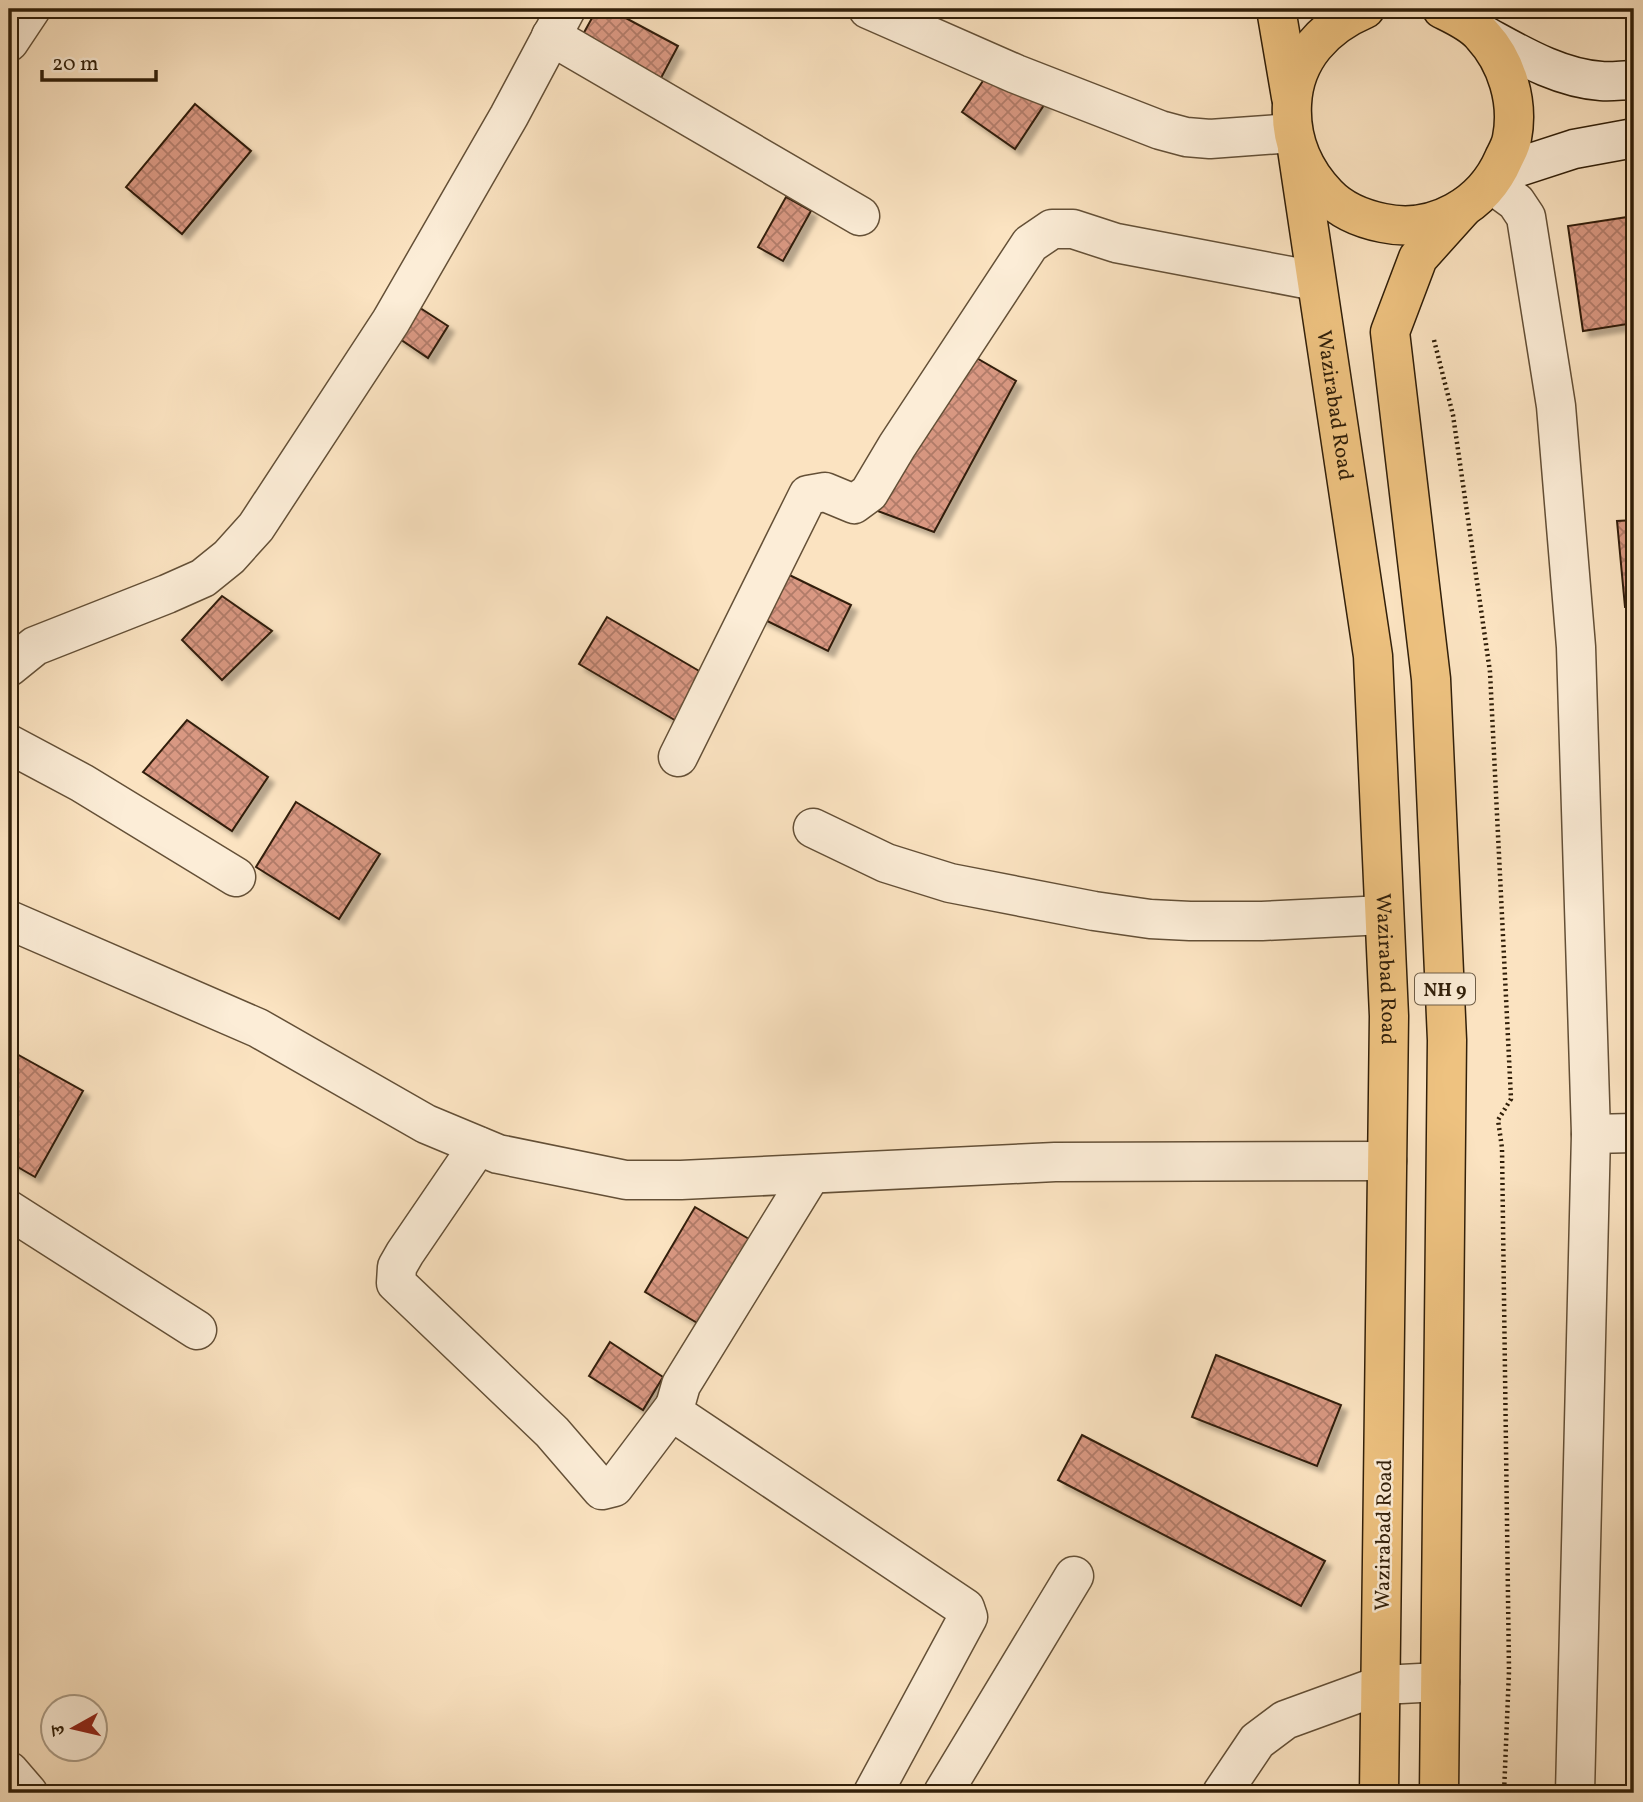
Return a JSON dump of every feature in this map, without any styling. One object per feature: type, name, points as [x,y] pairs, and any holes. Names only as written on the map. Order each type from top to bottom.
[{"type":"highway","name":"Wazirabad Road","points":[[1276,9],[1373,656],[1388,1016],[1379,1793]]},
{"type":"highway","points":[[1365,9],[1342,19],[1317,41],[1300,70],[1294,128],[1312,179],[1335,204],[1365,220],[1398,226],[1431,223],[1462,209],[1481,194],[1494,178],[1512,139],[1514,101],[1504,65],[1462,17]]},
{"type":"highway","name":"NH 9","points":[[1439,1793],[1447,1040],[1431,679],[1390,332],[1418,258],[1462,209]]},
{"type":"street","points":[[9,41],[31,9]]},
{"type":"street","points":[[868,9],[1016,74],[1160,130],[1210,139],[1294,128]]},
{"type":"street","points":[[1462,17],[1537,64],[1600,81],[1634,80]]},
{"type":"street","points":[[9,667],[35,646],[203,578],[229,558],[256,527],[391,321],[509,116],[558,22],[860,216]]},
{"type":"street","points":[[1575,1793],[1591,1134],[1576,647],[1556,406],[1526,217],[1494,178],[1574,149],[1634,138]]},
{"type":"street","points":[[678,757],[807,495],[825,492],[854,504],[869,494],[897,446],[1030,244],[1052,229],[1073,229],[1116,243],[1316,281]]},
{"type":"street","points":[[9,744],[82,783],[236,877]]},
{"type":"street","points":[[813,828],[886,863],[940,880],[1094,911],[1150,919],[1190,921],[1262,921],[1384,915]]},
{"type":"street","points":[[9,920],[258,1028],[426,1124],[478,1146],[498,1154],[626,1180],[681,1180],[1055,1162],[1387,1161]]},
{"type":"street","points":[[1591,1134],[1634,1133]]},
{"type":"street","points":[[478,1146],[405,1253],[397,1268],[396,1283],[552,1432],[602,1490],[614,1487],[675,1406],[681,1385],[811,1174]]},
{"type":"street","points":[[9,1210],[197,1330]]},
{"type":"street","points":[[675,1406],[680,1417],[965,1608],[968,1618],[873,1793]]},
{"type":"street","points":[[943,1793],[1074,1576]]},
{"type":"street","points":[[1222,1793],[1257,1741],[1285,1720],[1381,1685],[1440,1682]]},
{"type":"street","points":[[9,1771],[28,1793]]},
{"type":"path","points":[[1434,340],[1453,415],[1490,672],[1511,1098],[1498,1120],[1502,1148],[1509,1671],[1504,1793]]},
{"type":"building","points":[[597,9],[609,9],[678,46],[661,78],[582,36]]},
{"type":"building","points":[[991,69],[1046,102],[1015,149],[962,112]]},
{"type":"building","points":[[195,104],[251,151],[182,234],[126,187]]},
{"type":"building","points":[[786,197],[811,211],[783,261],[758,247]]},
{"type":"building","points":[[1634,216],[1634,323],[1583,331],[1568,226]]},
{"type":"building","points":[[414,304],[448,326],[428,358],[394,335]]},
{"type":"building","points":[[968,353],[1016,381],[934,532],[875,510]]},
{"type":"building","points":[[1634,520],[1634,606],[1625,607],[1617,521]]},
{"type":"building","points":[[777,569],[851,605],[828,651],[755,615]]},
{"type":"building","points":[[222,596],[272,631],[222,680],[182,640]]},
{"type":"building","points":[[607,617],[706,675],[678,722],[579,664]]},
{"type":"building","points":[[187,720],[268,777],[232,831],[143,772]]},
{"type":"building","points":[[296,802],[380,854],[339,919],[256,867]]},
{"type":"building","points":[[15,1053],[83,1091],[35,1177],[9,1162],[9,1064]]},
{"type":"building","points":[[695,1207],[754,1242],[704,1327],[645,1292]]},
{"type":"building","points":[[610,1342],[663,1377],[643,1410],[589,1376]]},
{"type":"building","points":[[1216,1355],[1341,1405],[1317,1466],[1192,1417]]},
{"type":"building","points":[[1082,1435],[1325,1561],[1301,1606],[1058,1480]]}]
